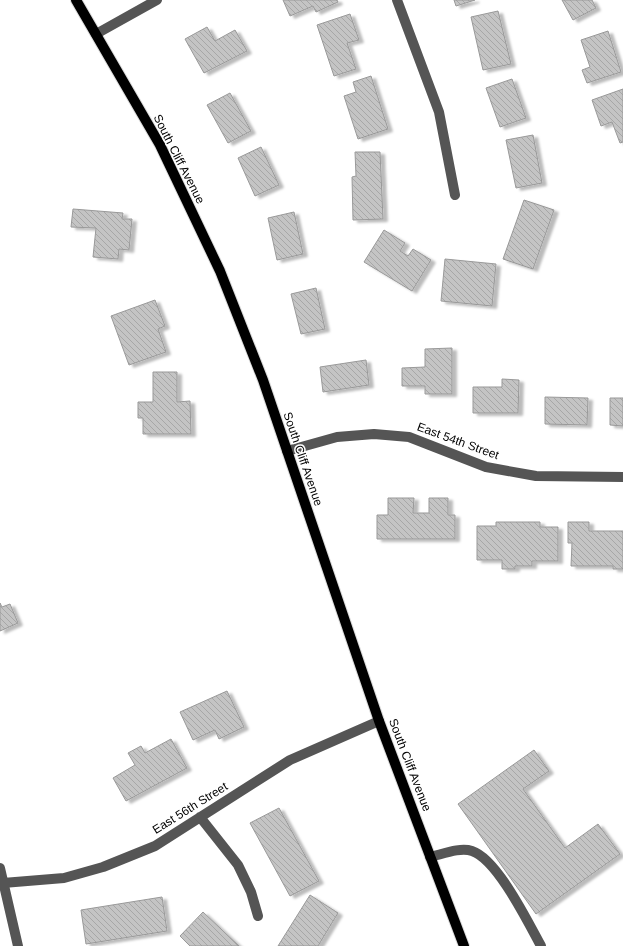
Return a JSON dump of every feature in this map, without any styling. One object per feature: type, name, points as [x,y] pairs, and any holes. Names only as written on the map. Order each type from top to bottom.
[{"type":"main road","name":"South Cliff Avenue","points":[[76,0],[160,145],[216,264],[263,380],[379,721],[464,946]]},
{"type":"street","points":[[96,34],[157,0]]},
{"type":"street","points":[[397,0],[439,112],[455,195]]},
{"type":"street","name":"East 54th Street","points":[[287,451],[337,437],[381,435],[409,437],[486,467],[536,476],[623,477]]},
{"type":"street","name":"East 56th Street","points":[[3,883],[64,878],[103,867],[155,846],[290,760],[379,721]]},
{"type":"street","points":[[200,817],[238,866],[251,892],[258,916]]},
{"type":"street","points":[[430,857],[466,850],[471,850],[483,857],[496,870],[540,946]]},
{"type":"street","points":[[0,868],[18,946]]},
{"type":"building","points":[[283,0],[337,0],[338,2],[316,12],[313,6],[290,16]]},
{"type":"building","points":[[454,0],[475,0],[456,6]]},
{"type":"building","points":[[562,0],[592,0],[596,8],[573,20]]},
{"type":"building","points":[[498,11],[511,64],[483,70],[471,17]]},
{"type":"building","points":[[350,14],[359,40],[347,43],[356,69],[334,76],[317,25]]},
{"type":"building","points":[[207,27],[215,41],[235,30],[247,51],[204,73],[185,39]]},
{"type":"building","points":[[608,31],[621,72],[587,83],[582,70],[590,67],[581,40]]},
{"type":"building","points":[[371,76],[388,129],[358,139],[344,96],[356,92],[353,82]]},
{"type":"building","points":[[512,79],[526,118],[500,127],[486,88]]},
{"type":"building","points":[[623,89],[623,142],[620,143],[612,122],[601,126],[592,100]]},
{"type":"building","points":[[230,93],[251,131],[228,143],[207,105]]},
{"type":"building","points":[[533,135],[542,183],[516,188],[506,140]]},
{"type":"building","points":[[261,147],[279,185],[255,196],[238,158]]},
{"type":"building","points":[[355,152],[380,152],[383,219],[353,220],[352,177],[356,176]]},
{"type":"building","points":[[524,200],[554,210],[533,269],[503,259]]},
{"type":"building","points":[[73,209],[123,213],[122,219],[132,219],[129,250],[119,249],[118,259],[93,257],[96,228],[71,227]]},
{"type":"building","points":[[294,212],[303,254],[277,260],[268,218]]},
{"type":"building","points":[[384,230],[405,243],[400,251],[408,256],[413,249],[431,260],[412,291],[364,262]]},
{"type":"building","points":[[445,259],[496,264],[492,306],[441,301]]},
{"type":"building","points":[[316,288],[325,329],[301,334],[291,294]]},
{"type":"building","points":[[155,300],[165,326],[158,329],[166,352],[129,365],[111,316]]},
{"type":"building","points":[[452,348],[452,394],[425,394],[425,386],[402,386],[402,368],[425,367],[425,349]]},
{"type":"building","points":[[366,360],[369,385],[323,392],[320,367]]},
{"type":"building","points":[[153,372],[177,372],[177,402],[190,401],[191,434],[143,434],[143,418],[138,418],[138,402],[153,402]]},
{"type":"building","points":[[502,379],[519,380],[518,413],[473,413],[473,387],[502,387]]},
{"type":"building","points":[[545,397],[588,398],[587,425],[545,424]]},
{"type":"building","points":[[610,398],[623,398],[623,426],[610,425]]},
{"type":"building","points":[[388,498],[414,498],[413,513],[429,513],[429,498],[448,498],[448,515],[455,515],[455,539],[377,539],[377,515],[388,515]]},
{"type":"building","points":[[496,522],[540,522],[540,527],[558,527],[558,561],[532,561],[532,566],[515,566],[515,569],[502,569],[502,560],[477,560],[477,526],[496,526]]},
{"type":"building","points":[[568,522],[589,522],[589,531],[623,531],[623,569],[613,569],[613,566],[571,566],[572,543],[568,543]]},
{"type":"building","points":[[0,603],[2,607],[10,604],[18,623],[0,631]]},
{"type":"building","points":[[227,691],[244,727],[219,739],[215,730],[193,740],[180,712]]},
{"type":"building","points":[[171,739],[187,768],[126,801],[113,778],[135,765],[128,753],[141,746],[145,753]]},
{"type":"building","points":[[534,750],[549,771],[523,789],[565,848],[598,824],[620,854],[536,914],[458,804]]},
{"type":"building","points":[[279,808],[319,881],[290,896],[250,823]]},
{"type":"building","points":[[310,895],[338,913],[318,946],[278,946]]},
{"type":"building","points":[[162,897],[167,931],[86,944],[81,910]]},
{"type":"building","points":[[203,912],[239,946],[190,946],[180,936]]}]
